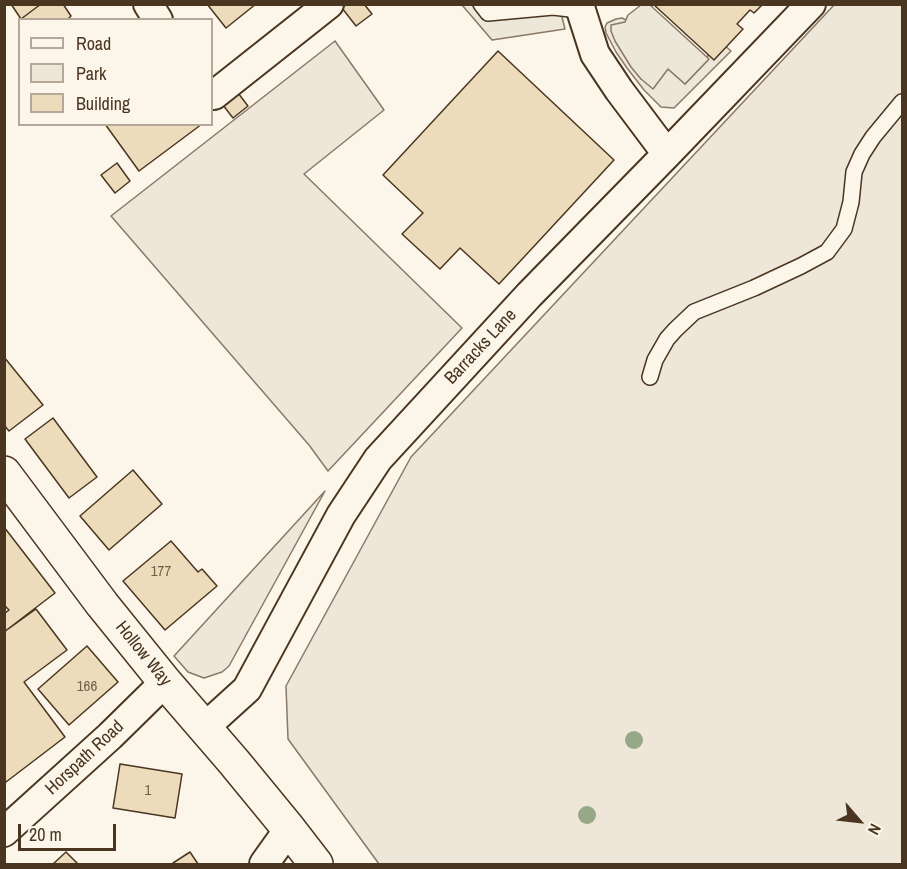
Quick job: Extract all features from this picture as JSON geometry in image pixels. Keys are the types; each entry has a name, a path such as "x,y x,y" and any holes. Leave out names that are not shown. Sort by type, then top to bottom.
{"main road":[{"name":"Hollow Way","path":"4,473 102,604 316,864"}],"street":[{"path":"148,4 157,18"},
{"path":"213,94 329,4"},
{"name":"Barracks Lane","path":"204,728 247,689 341,515 378,459 529,295 811,4"},
{"path":"579,7 594,54 667,154"},
{"name":"Horspath Road","path":"4,832 110,736 165,682"},
{"path":"264,864 289,829"}],"lane":[{"path":"481,4 488,13 579,7"},
{"path":"650,376 655,360 668,339 694,312 754,288 827,252 844,229 851,202 854,172 862,154 903,102"}],"green space":[{"path":"834,5 902,5 902,864 379,864 288,739 286,686 411,457"},
{"path":"622,18 626,20 637,73 641,79 668,69 685,84 708,60 710,53 723,44 731,51 674,108 661,107 627,68 606,33 607,23"},
{"path":"335,41 384,110 304,174 462,328 328,471 309,445 111,216"},
{"path":"325,491 229,666 222,672 204,678 188,672 174,656"}],"shaded area":[{"path":"462,5 559,5 565,29 492,40"},
{"path":"641,5 650,5 709,59 685,84 668,69 653,89 631,67 615,41 611,25 625,22 628,15"}],"building":[{"path":"11,4 41,4 22,18"},
{"path":"41,4 63,4 71,16 69,18 22,18"},
{"path":"207,4 256,4 226,28"},
{"path":"347,4 364,4 372,14 356,26 342,8"},
{"path":"653,4 763,4 754,13 750,10 737,24 743,29 714,60"},
{"path":"498,51 614,160 499,284 460,248 440,269 402,234 423,213 383,175"},
{"path":"235,89 248,106 233,118 219,100"},
{"path":"106,126 199,126 139,171"},
{"path":"117,163 130,181 115,193 101,175"},
{"path":"4,357 43,405 9,431 4,425"},
{"path":"53,418 97,477 69,498 25,439"},
{"path":"133,470 162,504 109,550 80,516"},
{"path":"4,527 55,593 4,632 4,614 9,610 4,605"},
{"path":"171,541 198,572 202,569 217,586 165,630 123,581"},
{"path":"36,609 67,650 24,682 65,737 6,782 4,781 4,632"},
{"path":"87,646 118,682 69,725 38,689"},
{"path":"120,764 182,774 175,818 113,808"},
{"path":"66,852 78,864 53,864"},
{"path":"190,852 198,864 173,863"}]}
